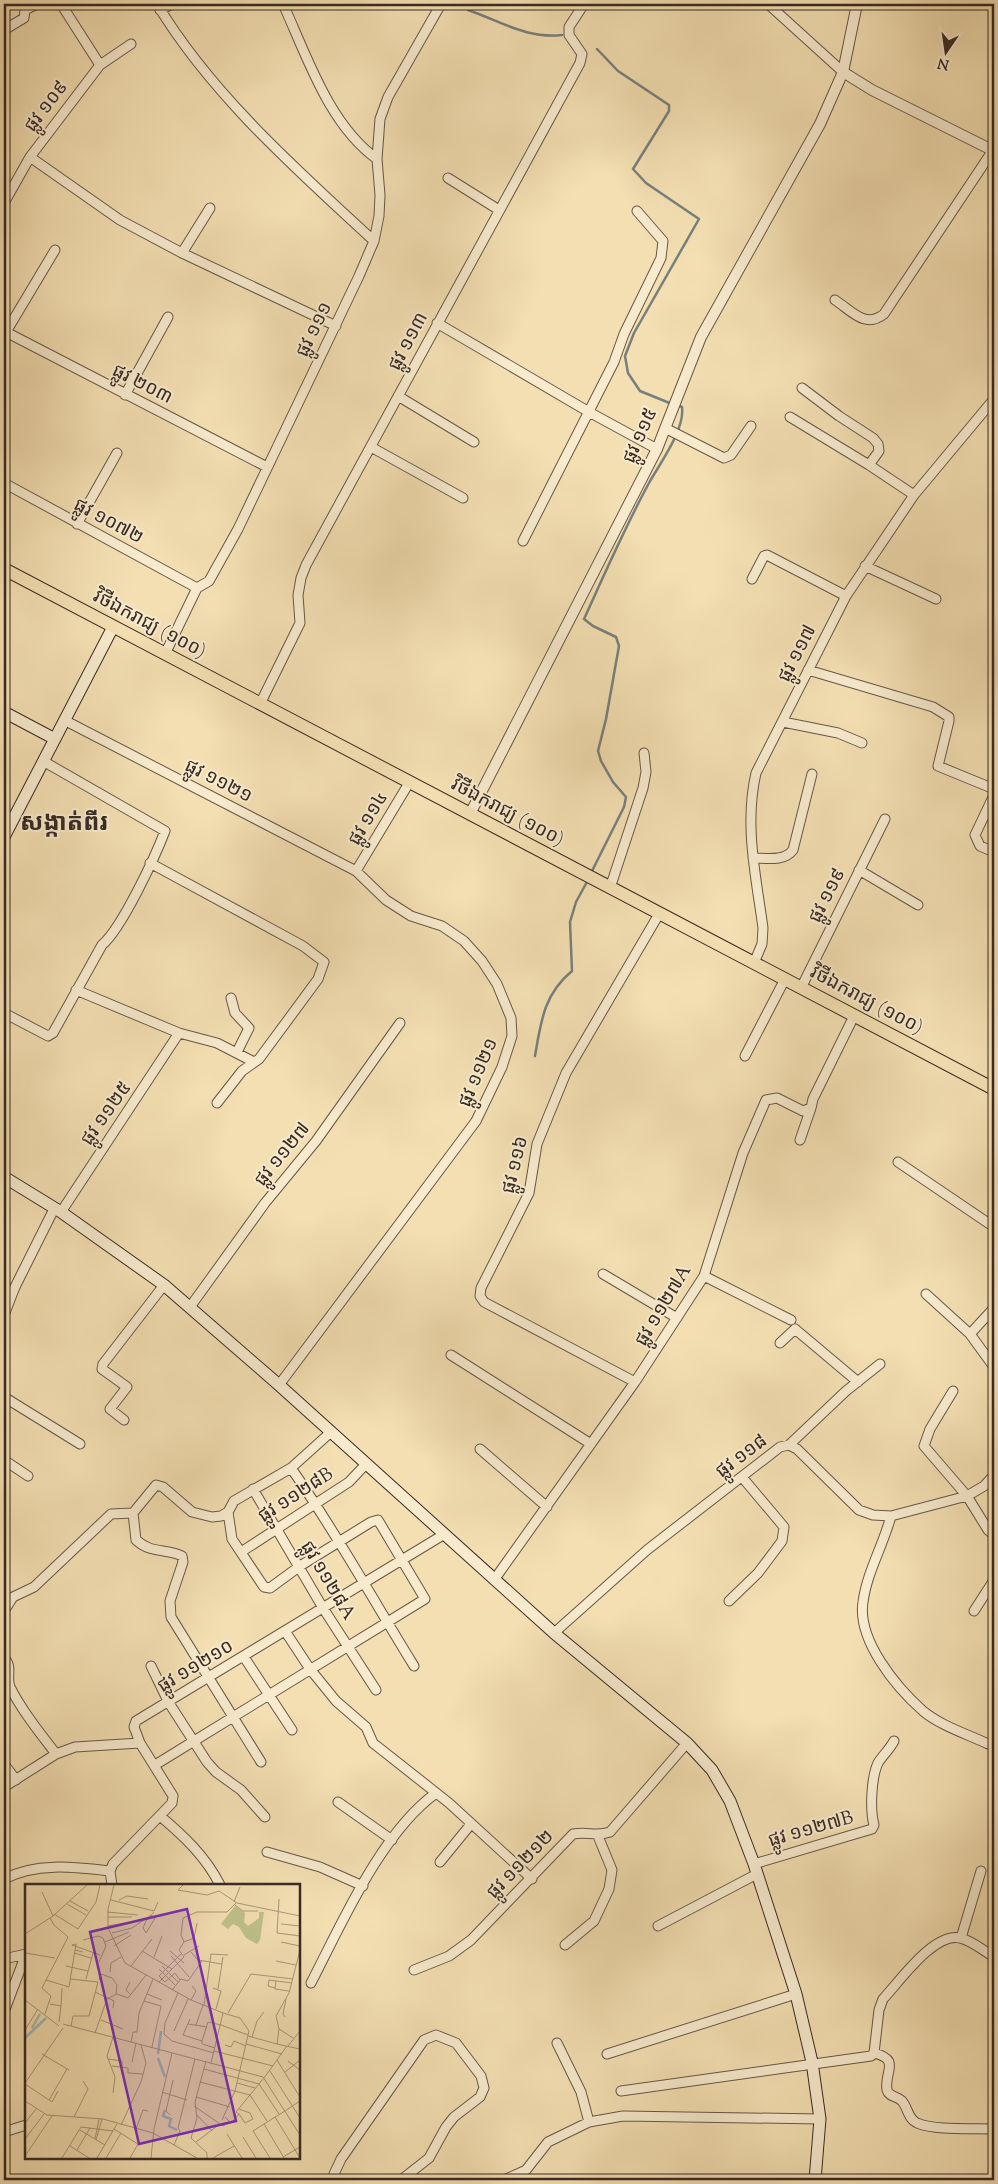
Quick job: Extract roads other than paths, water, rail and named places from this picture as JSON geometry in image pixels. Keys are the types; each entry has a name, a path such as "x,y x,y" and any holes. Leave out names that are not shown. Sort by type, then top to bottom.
{"main road":[{"name":"វិថីឯករាជ្យ (១០០)","path":"4,569 994,1089"},
{"path":"4,837 113,627"},
{"path":"4,712 55,739"},
{"path":"4,1177 58,1211 164,1285 250,1358 443,1535 554,1633 687,1743 712,1770 730,1801 755,1869 796,1994 812,2062 820,2119 815,2180"}],"street":[{"path":"4,30 24,18 25,10 37,4"},
{"path":"62,4 100,65"},
{"path":"172,4 158,7 212,81 294,167 374,241"},
{"path":"283,4 312,70 340,120 360,146 377,159"},
{"name":"ផ្លូវ ១១១","path":"165,654 197,588 209,581 238,529 266,467 336,326 374,241 380,195 377,159 380,119 388,97 441,4"},
{"name":"ផ្លូវ ១១៣","path":"260,704 300,623 298,595 306,565 580,63 582,54 569,35 569,27 584,4"},
{"path":"768,4 843,72 872,90 994,151 884,314 875,321 866,321 835,300"},
{"name":"ផ្លូវ ១១៥","path":"470,814 657,449 680,386 701,337 810,143 843,72 857,4"},
{"name":"ផ្លូវ ១០៩","path":"4,203 30,157 100,65 131,44"},
{"path":"30,157 120,220 182,253 336,326"},
{"path":"448,178 499,210"},
{"path":"182,253 210,208"},
{"path":"522,541 614,362 624,334 661,258 664,249 662,241 637,211"},
{"path":"5,331 55,250"},
{"path":"125,395 168,317"},
{"path":"437,323 589,412 657,449"},
{"name":"ផ្លូវ ២០៣","path":"5,331 266,467"},
{"path":"802,388 839,416 873,438 878,444 879,451 869,465"},
{"path":"398,396 474,442"},
{"name":"ផ្លូវ ១១៧","path":"754,963 762,944 763,928 749,824 750,798 756,773 846,596 865,566 914,495 994,399"},
{"path":"790,417 914,495"},
{"path":"665,428 724,458 731,455 750,426"},
{"path":"371,447 463,498"},
{"path":"77,524 116,453"},
{"name":"ផ្លូវ ១០៧២","path":"4,483 197,588"},
{"path":"752,579 764,556 767,555 846,596"},
{"path":"865,566 936,599"},
{"path":"808,670 933,707 945,713 949,717 949,721 938,766 994,789"},
{"name":"ផ្លូវ ១១២១","path":"64,720 356,871 395,905 411,916 442,926 464,942 482,961 497,984 511,1018 512,1036 502,1067 476,1121 280,1385"},
{"path":"783,722 838,733 862,743"},
{"path":"604,885 644,788 646,772 644,753"},
{"path":"4,1013 48,1036 53,1033 102,945 110,938 116,928 165,831 43,761"},
{"path":"753,858 782,858 788,856 793,850 812,774"},
{"name":"ផ្លូវ ១១៤","path":"356,871 409,782"},
{"path":"994,794 975,836 980,846 994,852"},
{"name":"ផ្លូវ ១១៩","path":"801,988 885,819"},
{"path":"150,863 303,946 324,962 318,978 259,1058 242,1071 217,1103"},
{"path":"859,870 918,905"},
{"name":"ផ្លូវ ១១៦","path":"635,1382 484,1302 480,1296 481,1288 529,1194 537,1144 566,1073 659,914"},
{"path":"744,1056 785,979"},
{"path":"76,990 178,1033 217,1043 254,1062"},
{"path":"230,998 235,1013 249,1028 236,1052"},
{"path":"800,1140 813,1099 854,1016"},
{"name":"ផ្លូវ ១១២៧","path":"190,1307 265,1203 316,1141 400,1023"},
{"name":"ផ្លូវ ១១២៥","path":"4,1315 15,1287 58,1211 178,1033"},
{"name":"ផ្លូវ ១១២៧A","path":"494,1580 635,1382 704,1276 744,1153 766,1100 778,1098 803,1111 811,1108"},
{"path":"898,1162 994,1227"},
{"path":"602,1274 677,1318"},
{"path":"704,1276 791,1320"},
{"path":"124,1420 110,1409 127,1387 102,1369 103,1364 164,1285"},
{"path":"926,1294 970,1334 994,1367"},
{"path":"970,1334 994,1308"},
{"path":"780,1343 795,1329 858,1382"},
{"path":"451,1355 591,1444"},
{"path":"789,1445 880,1364"},
{"path":"952,1391 930,1429 924,1446 967,1496 988,1530 994,1535"},
{"path":"4,1397 80,1444"},
{"path":"155,1765 425,1599 378,1520 371,1522 300,1566 270,1588 264,1587 229,1532 228,1512 234,1501 291,1468 330,1432"},
{"name":"ផ្លូវ ១១៨","path":"554,1633 647,1550 780,1447 789,1445 797,1449 859,1510 873,1515 891,1516 967,1496 984,1486 994,1475"},
{"path":"480,1449 547,1507"},
{"path":"4,1460 28,1476"},
{"name":"ផ្លូវ ១១២៨B","path":"241,1552 275,1528 349,1482 366,1464"},
{"path":"291,1468 340,1542 363,1584 414,1666"},
{"path":"729,1601 758,1573 782,1541 784,1535 784,1526 742,1477"},
{"path":"228,1512 221,1516 201,1515 192,1512 163,1487 156,1484 133,1514 136,1540 152,1551 182,1556 169,1611 260,1762"},
{"name":"ផ្លូវ ១១២៨A","path":"253,1489 275,1528 376,1690"},
{"path":"4,1612 13,1597 34,1587 112,1514 133,1514"},
{"path":"891,1516 885,1540 870,1572 862,1604 864,1631 891,1676 924,1711 988,1744 994,1741"},
{"name":"ផ្លូវ ១១២១០","path":"110,1871 113,1864 172,1803 173,1796 140,1743 134,1727 136,1721 443,1535"},
{"path":"974,1611 994,1580"},
{"path":"285,1631 310,1669 336,1702 366,1727 373,1743 436,1793 532,1879"},
{"path":"244,1656 292,1730"},
{"path":"4,1658 9,1665 9,1684 19,1704 56,1754"},
{"path":"151,1666 169,1702 193,1742 216,1772 241,1790 265,1818"},
{"name":"ផ្លូវ ១១២៧B","path":"755,1869 872,1829 874,1826 871,1813 871,1798 878,1764 894,1741"},
{"path":"4,1787 56,1754 75,1748 140,1743"},
{"path":"565,1945 594,1921 609,1890 612,1870 598,1836 610,1832 687,1743"},
{"path":"4,1764 16,1780"},
{"path":"311,1983 363,1886 392,1840 414,1811 436,1793"},
{"path":"338,1802 392,1840"},
{"path":"160,1816 184,1837 212,1868 220,1884"},
{"path":"440,1862 471,1824"},
{"name":"ផ្លូវ ១១២១២","path":"414,1970 449,1956 471,1940 532,1879 573,1834 584,1832 598,1836"},
{"path":"268,1852 320,1867 363,1886"},
{"path":"4,1879 17,1872 67,1866 110,1871 112,1884"},
{"path":"658,1926 755,1869"},
{"path":"961,1938 981,1871"},
{"path":"621,2090 812,2062 871,2056 874,2053 879,2010 883,1999 935,1943 947,1937 961,1938 994,1957"},
{"path":"4,1959 25,1954"},
{"path":"4,2012 25,1957"},
{"path":"607,2054 796,1994"},
{"path":"337,2180 334,2174 341,2159 424,2040 436,2035 456,2043 482,2076 484,2088 480,2097 454,2117 446,2127 429,2158 402,2180"},
{"path":"557,2043 581,2092 589,2122"},
{"path":"874,2053 884,2056 890,2063 887,2089 889,2094 902,2102 916,2123 929,2126 994,2129"},
{"path":"504,2180 526,2170 548,2142 589,2122 622,2116 820,2119"},
{"path":"4,2132 25,2125"}],"waterway":[{"path":"467,4 468,10 525,32 549,36 562,35"},
{"path":"597,49 618,71 669,105 669,111 633,169 646,183 699,219 634,333 625,356 628,373 640,391 672,404"},
{"path":"591,873 624,807 626,797 613,782 601,761 598,751 606,719 619,646 616,637 593,626 584,619 632,516 676,436 682,416 682,407 677,405"},
{"path":"535,1056 545,1009 555,989 572,971 570,922 576,902 588,880"}],"district":[{"name":"សង្កាត់ពីរ","path":"64,824"}]}
